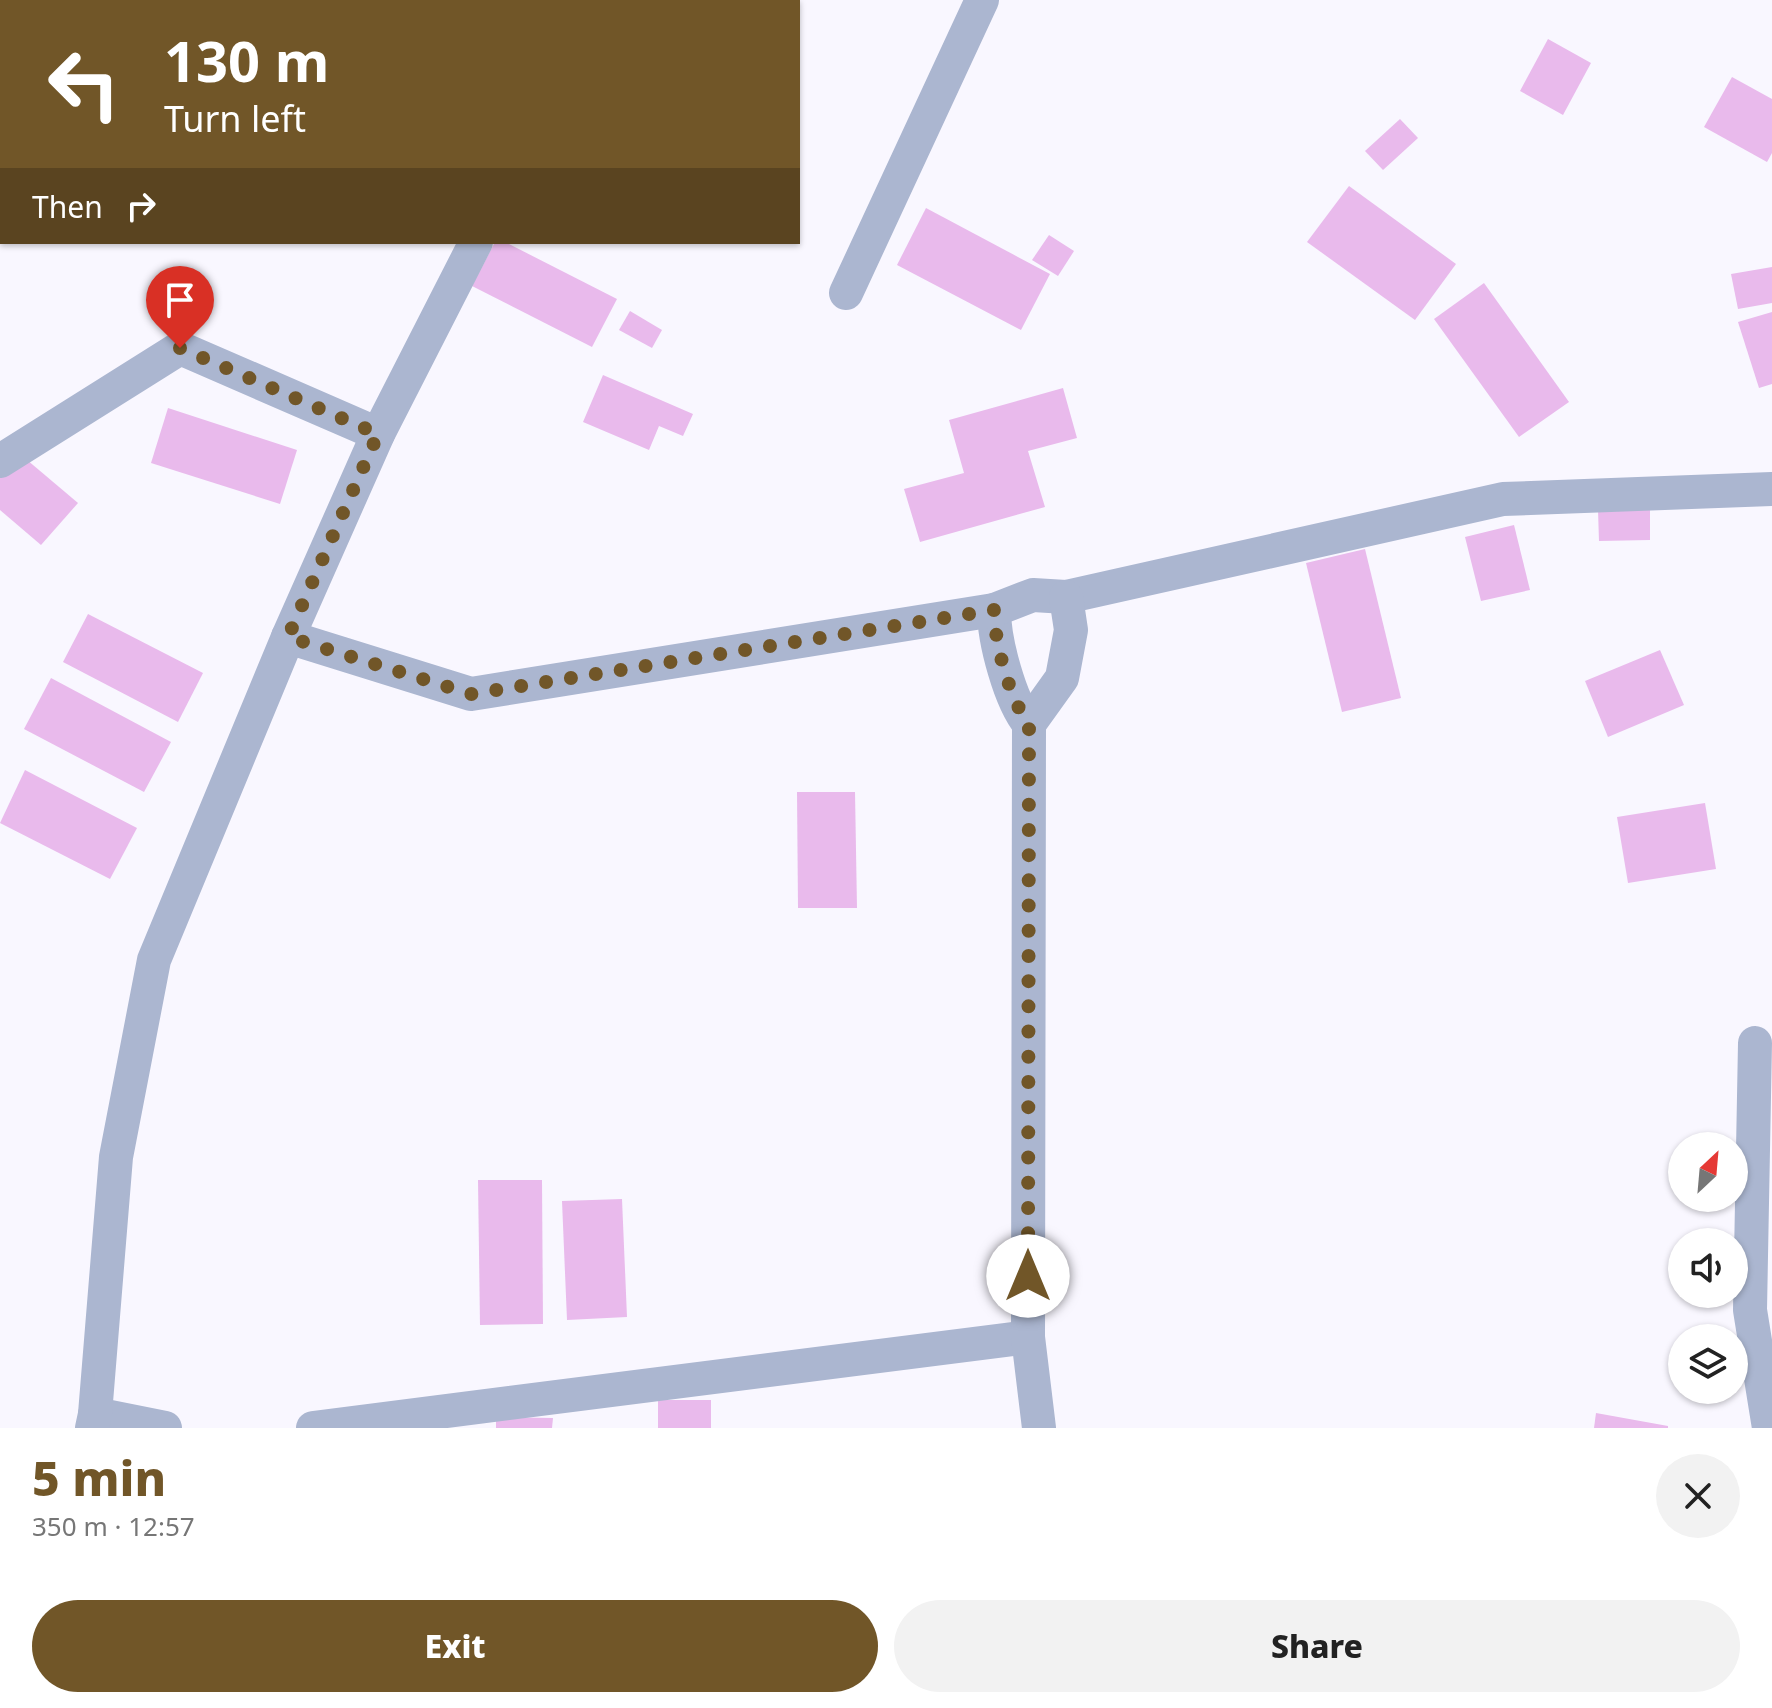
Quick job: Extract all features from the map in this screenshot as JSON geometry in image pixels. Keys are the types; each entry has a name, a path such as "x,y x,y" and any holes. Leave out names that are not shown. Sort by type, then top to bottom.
{"street":[{"path":"846,293 982,0"},
{"path":"165,1428 94,1421 116,1157 154,960 288,637 378,434 475,244"},
{"path":"0,461 180,348 378,434"},
{"path":"288,637 471,694 994,610 1033,595 1066,597 1503,499 1772,489"},
{"path":"1039,1428 1028,1337 1029,724 1062,678 1071,630 1066,597"},
{"path":"994,610 994,624 1011,688 1020,713 1029,724"},
{"path":"1755,1043 1750,1310 1769,1428"},
{"path":"313,1428 1028,1337"}],"building":[{"path":"1548,39 1591,63 1563,115 1520,91"},
{"path":"1732,77 1772,99 1772,153 1767,162 1704,127"},
{"path":"1400,119 1418,138 1383,170 1365,151"},
{"path":"1349,186 1456,264 1415,320 1307,242"},
{"path":"926,208 1050,274 1021,330 897,265"},
{"path":"1049,235 1074,251 1058,276 1032,260"},
{"path":"494,244 509,244 617,299 592,347 472,286"},
{"path":"1772,267 1772,303 1738,309 1731,274"},
{"path":"1484,283 1569,402 1519,437 1434,319"},
{"path":"630,311 662,330 652,348 619,330"},
{"path":"1772,312 1772,384 1759,388 1738,322"},
{"path":"603,375 693,414 683,436 659,426 649,450 583,422"},
{"path":"1063,388 1077,438 1028,451 1045,507 920,542 904,489 964,473 949,420"},
{"path":"168,408 297,450 280,504 151,463"},
{"path":"20,454 78,503 41,545 0,510 0,478"},
{"path":"1650,509 1650,540 1599,541 1598,510"},
{"path":"1514,525 1530,590 1481,601 1465,537"},
{"path":"1365,549 1401,698 1342,712 1306,563"},
{"path":"88,614 203,673 178,722 63,662"},
{"path":"1660,650 1684,705 1608,737 1585,681"},
{"path":"51,678 171,742 144,792 24,729"},
{"path":"25,770 137,828 110,879 0,823"},
{"path":"797,792 855,792 857,908 798,908"},
{"path":"1705,803 1716,869 1628,883 1617,817"},
{"path":"478,1180 542,1180 543,1324 480,1325"},
{"path":"622,1199 627,1317 567,1320 562,1201"},
{"path":"658,1400 711,1400 711,1428 658,1428"},
{"path":"1596,1413 1668,1426 1668,1428 1594,1428"},
{"path":"496,1417 553,1418 552,1428 496,1428"}],"route":[{"path":"180,348 378,434 288,637 471,694 994,610 994,624 1011,688 1020,713 1029,724 1028,1276"}]}
